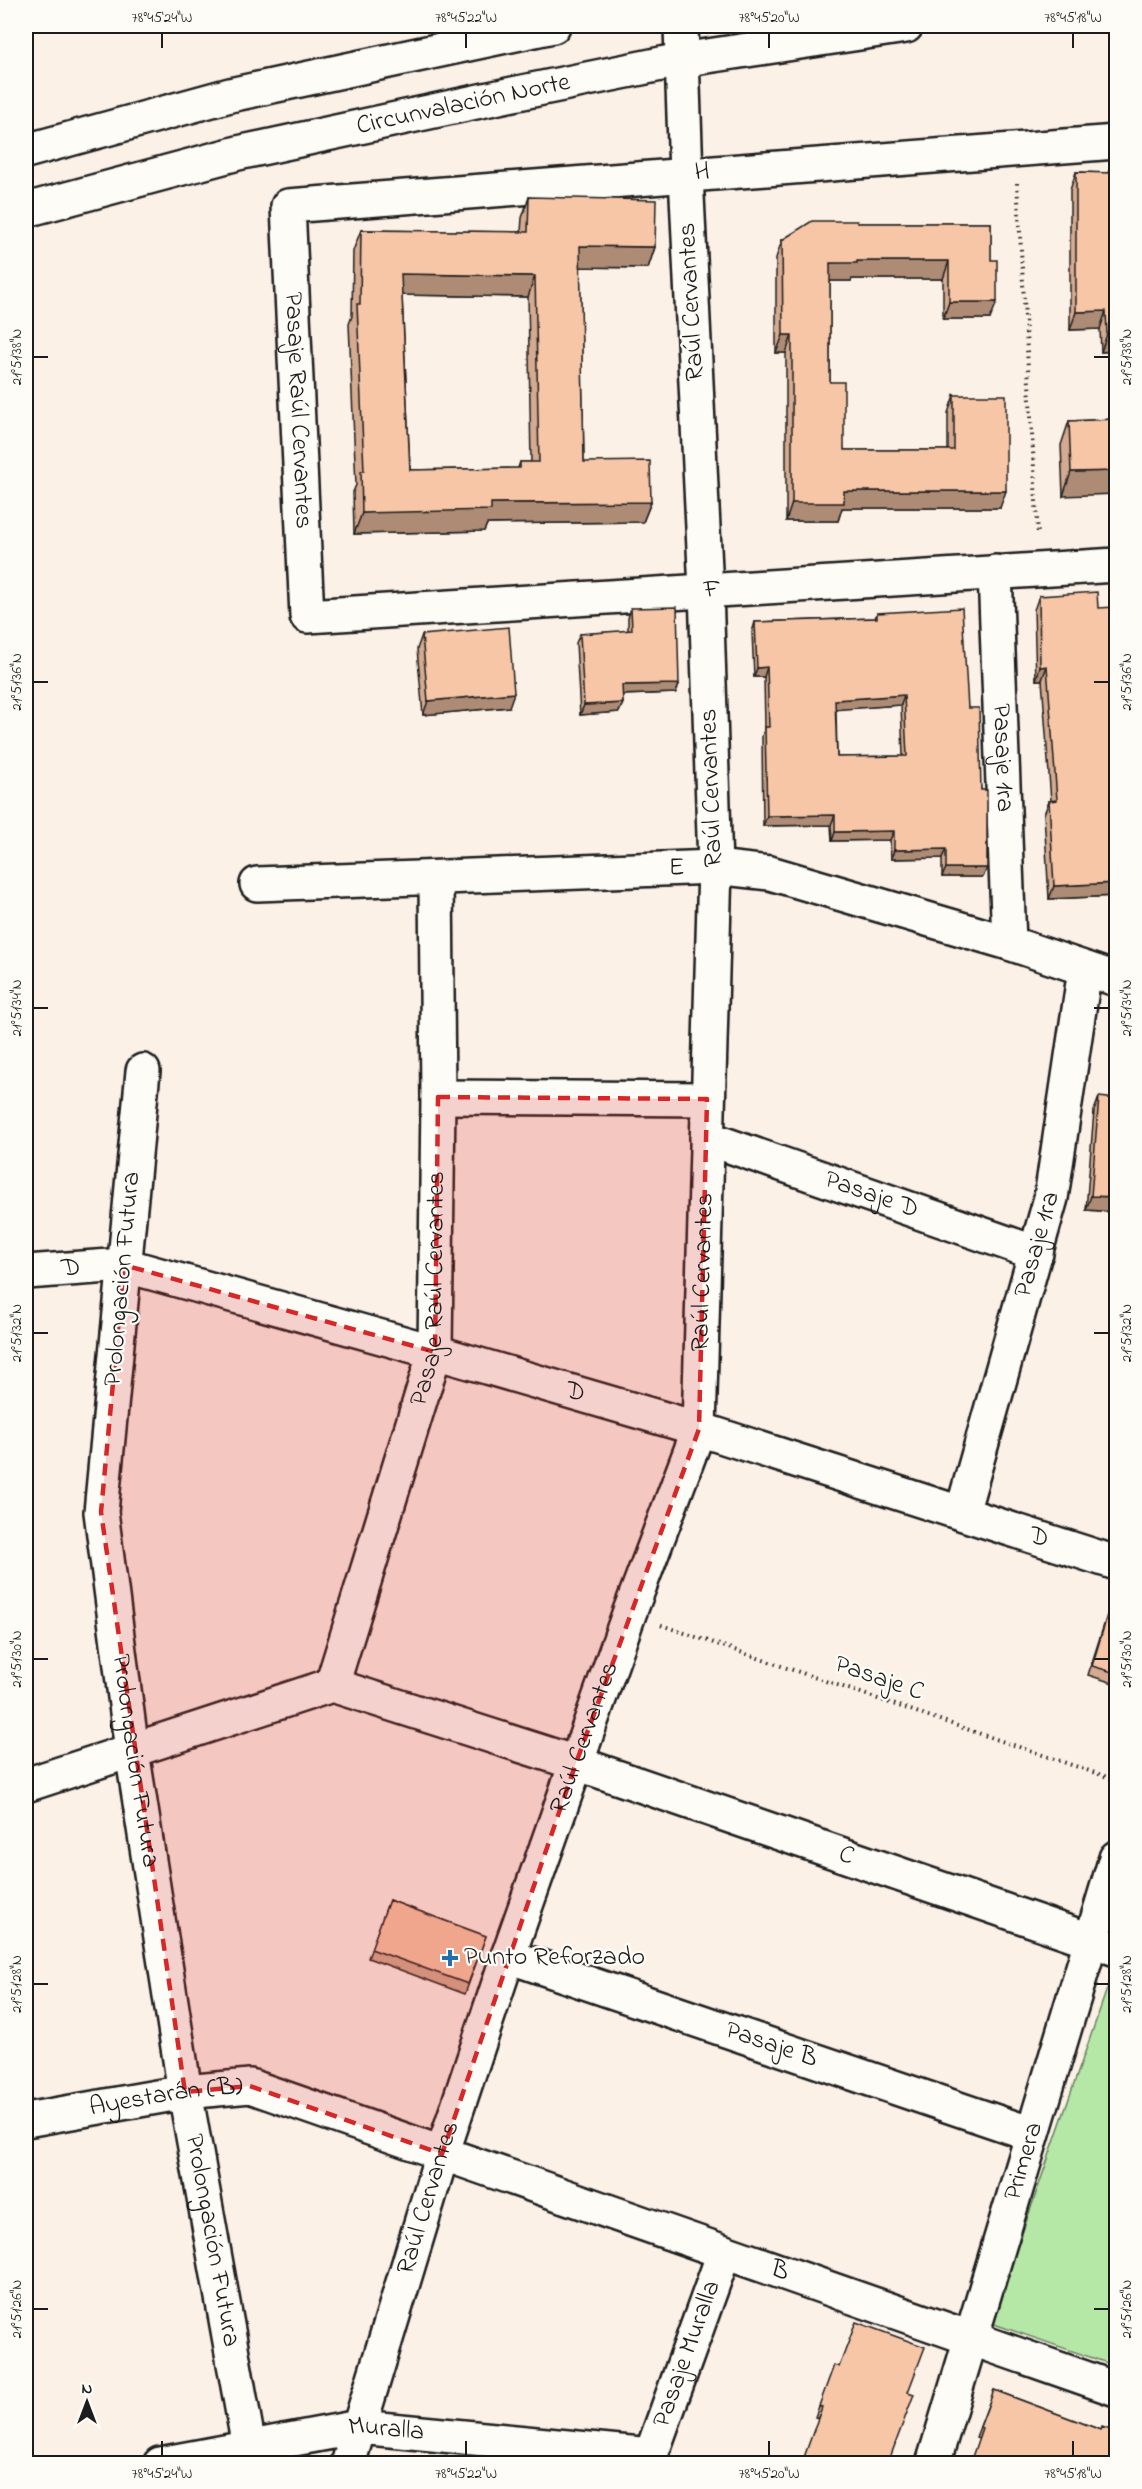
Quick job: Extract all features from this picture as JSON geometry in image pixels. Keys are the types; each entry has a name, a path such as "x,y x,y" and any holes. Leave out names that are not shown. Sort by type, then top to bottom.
{"main road":[{"path":"26,151 230,95 553,26"},
{"name":"Raúl Cervantes","path":"348,2463 442,2154 508,1956 629,1614 699,1429 715,867 706,590 681,26"},
{"name":"Circunvalación Norte","path":"26,210 238,153 681,60 906,26"},
{"name":"H","path":"288,206 1116,142"},
{"name":"Pasaje Raúl Cervantes","path":"288,206 307,616"},
{"name":"F","path":"307,616 1116,565"},
{"name":"Pasaje 1ra","path":"994,572 1009,943"},
{"name":"E","path":"257,884 715,867 770,873 1009,943 1116,979"},
{"name":"Pasaje Raúl Cervantes","path":"332,1685 435,1352 438,1097 436,879"},
{"name":"Pasaje 1ra","path":"962,1513 1051,1198 1085,969"},
{"name":"Prolongación Futura","path":"143,1071 100,1512 132,1751 185,2092 249,2447"},
{"path":"438,1097 707,1099"},
{"name":"Pasaje D","path":"707,1138 1036,1253"},
{"name":"D","path":"26,1272 124,1265 699,1429 1116,1563"},
{"path":"26,1785 332,1685"},
{"name":"C","path":"332,1685 576,1763 1104,1945"},
{"name":"Primera","path":"933,2463 1032,2134 1104,1945 1116,1858"},
{"name":"Pasaje B","path":"508,1956 1032,2134"},
{"name":"Ayestarán (B)","path":"26,2120 185,2092 250,2086 442,2154"},
{"name":"B","path":"442,2154 1116,2389"},
{"name":"Pasaje Muralla","path":"651,2455 724,2253"},
{"name":"Muralla","path":"160,2463 359,2427 651,2455"}],"path":[{"path":"1015,149 1040,570"},
{"name":"Pasaje C","path":"629,1614 1116,1780"}],"highlighted area":[{"path":"438,1097 707,1099 699,1429 576,1763 442,2154 250,2086 185,2092 101,1512 124,1265 435,1352"}],"green space":[{"path":"1116,1963 1116,2366 991,2323"}],"building":[{"path":"1113,159 1116,159 1116,334 1107,334 1106,311 1076,312 1076,172 1113,173"},
{"path":"529,197 656,200 655,247 580,246 584,462 650,461 651,502 491,503 491,510 362,513 361,471 364,471 357,304 360,304 361,230 528,232","holes":["401,274 535,276 539,462 520,462 520,468 410,470"]},
{"path":"812,221 991,223 991,260 997,260 997,302 949,302 949,261 830,263 830,382 844,382 844,450 954,450 954,395 1006,395 1006,491 844,491 844,503 792,503 792,335 783,335 782,240"},
{"path":"1116,419 1116,471 1071,472 1069,421"},
{"path":"1097,592 1098,608 1116,607 1116,883 1054,886 1049,801 1057,800 1047,666 1040,667 1039,596"},
{"path":"677,607 679,684 622,685 623,703 584,705 580,634 632,630 631,608"},
{"path":"962,608 968,708 979,708 981,790 987,790 987,868 946,868 946,849 894,850 894,831 835,832 835,815 767,816 765,727 769,727 767,667 757,668 755,622 877,618 877,613","holes":["904,695 907,756 837,757 835,700"]},
{"path":"509,627 514,693 428,701 422,635"},
{"path":"1099,1097 1116,1099 1116,1197 1091,1196"},
{"path":"1116,1591 1116,1673 1092,1666"},
{"path":"389,1900 486,1936 468,1984 371,1949"},
{"path":"856,2322 925,2347 908,2392 914,2394 888,2463 802,2463 834,2365 839,2367"},
{"path":"994,2390 1101,2430 1102,2427 1116,2432 1116,2463 970,2463"}],"place":[{"name":"Punto Reforzado","path":"450,1958"}]}
